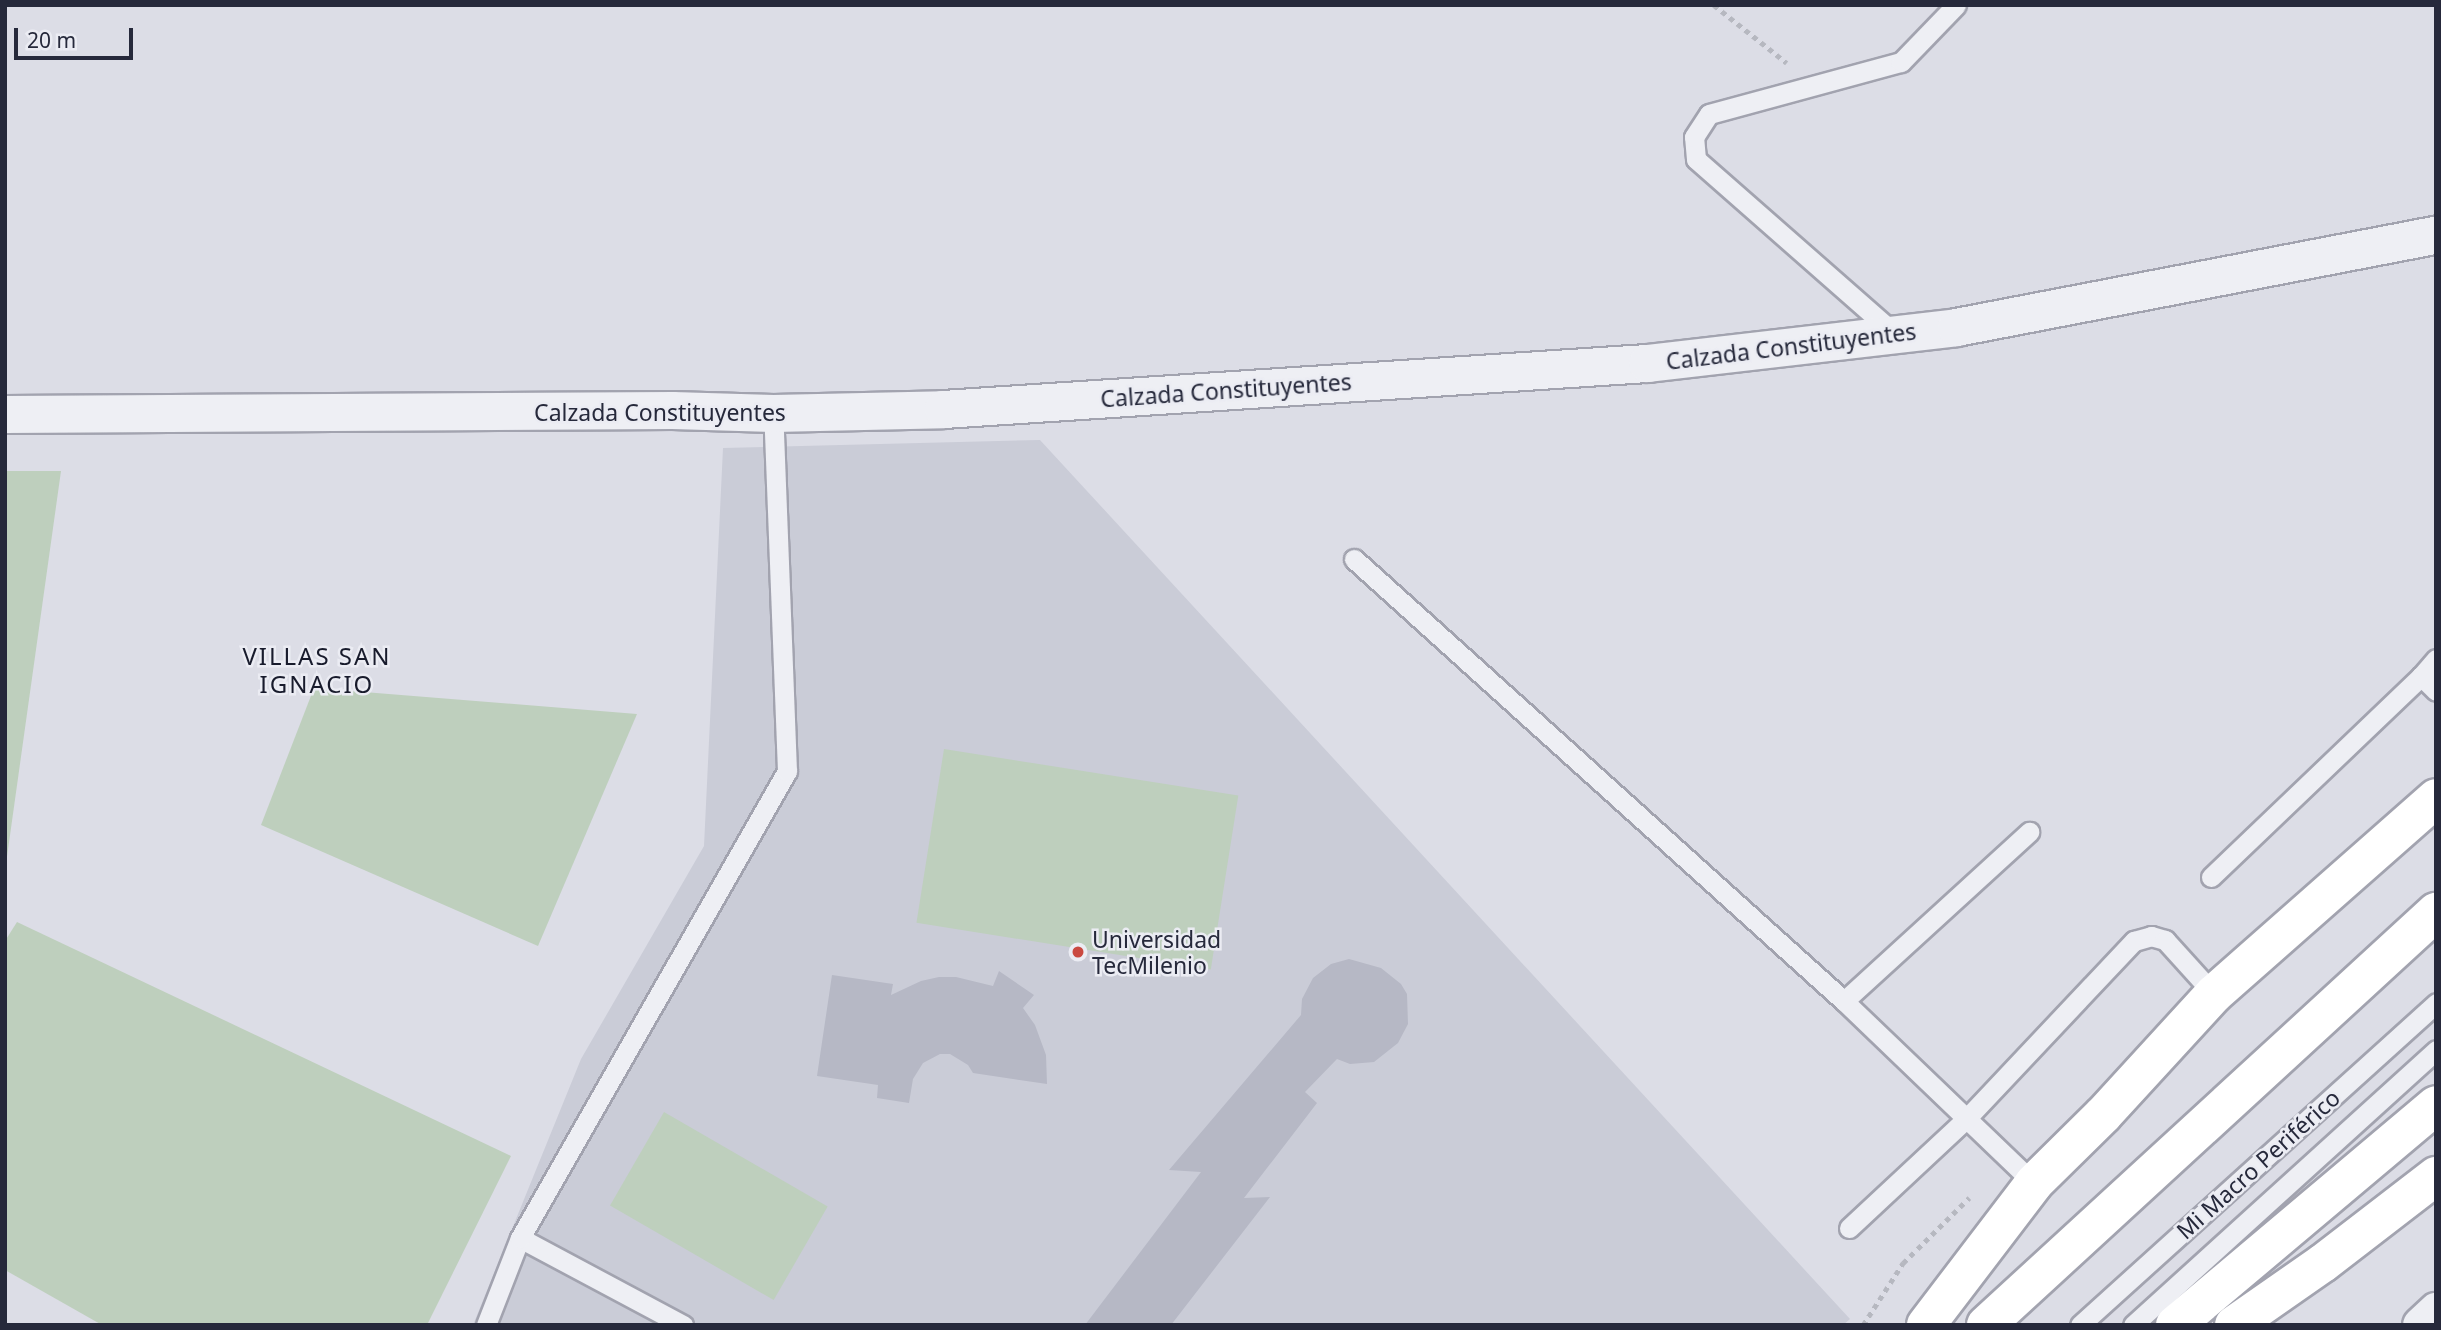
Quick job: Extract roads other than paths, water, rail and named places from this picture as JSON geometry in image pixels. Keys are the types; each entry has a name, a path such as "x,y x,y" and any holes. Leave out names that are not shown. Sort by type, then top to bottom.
{"main road":[{"path":"1926,1325 2034,1183 2103,1115 2214,994 2436,798"},
{"path":"1986,1325 2436,912"},
{"path":"2175,1325 2436,1105"},
{"path":"2234,1325 2323,1263 2436,1176"}],"street":[{"name":"Calzada Constituyentes","path":"5,414 672,410 773,413 943,409 1647,363 1983,322 2436,235"},
{"path":"2421,1325 2436,1311"}],"lane":[{"path":"1896,334 1696,159 1694,136 1709,114 1901,62 1956,5"},
{"path":"486,1325 520,1238 787,771 773,413"},
{"path":"1354,559 1844,1001 2034,1183"},
{"path":"2211,877 2421,677 2436,659"},
{"path":"2421,677 2436,691"},
{"path":"1844,1001 2029,832"},
{"path":"1849,1228 1966,1119 2134,941 2151,936 2165,940 2214,994"},
{"name":"Mi Macro Periférico","path":"2080,1325 2436,1003"},
{"name":"Mi Macro Periférico","path":"2133,1325 2436,1050"},
{"path":"520,1238 683,1325"}],"place":[{"name":"Universidad TecMilenio","path":"1078,952"}],"district":[{"name":"VILLAS SAN IGNACIO","path":"317,670"}]}
